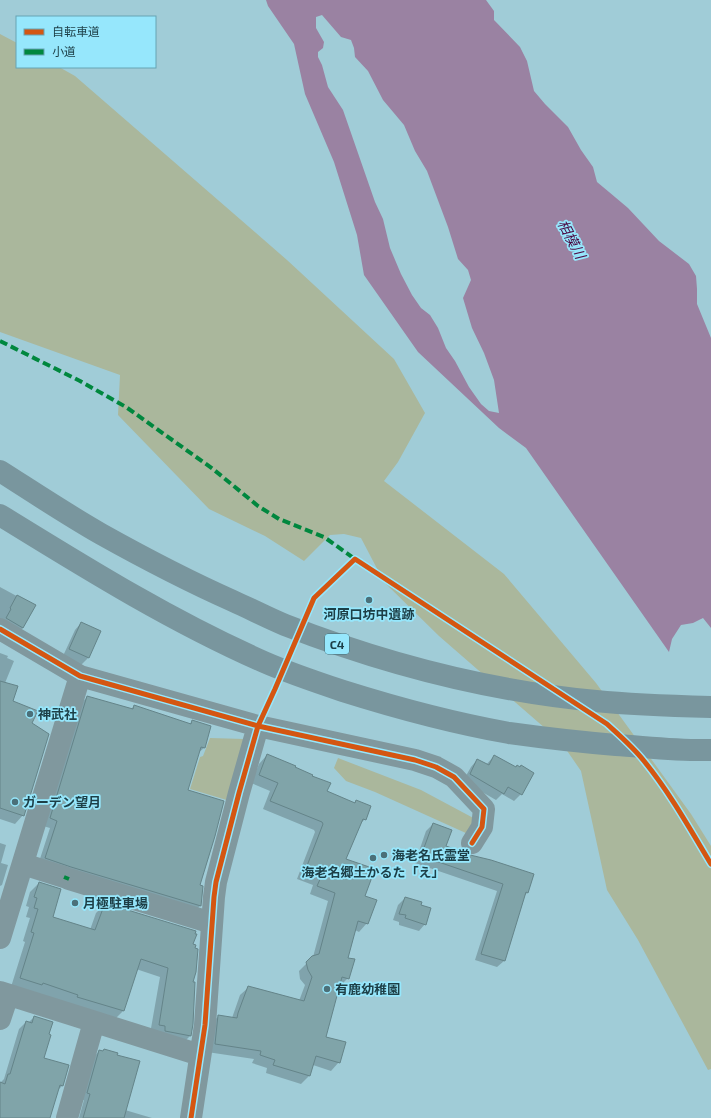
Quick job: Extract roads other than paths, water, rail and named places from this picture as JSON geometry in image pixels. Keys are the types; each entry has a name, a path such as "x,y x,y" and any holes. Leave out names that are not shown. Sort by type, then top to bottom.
{"highway":[{"name":"C4","path":"0,471 99,533 158,565 284,625 351,649 416,668 536,694 596,701 668,706 711,707"},
{"path":"0,515 155,608 204,634 265,663 321,684 441,719 508,732 576,742 711,750"}],"street":[{"path":"0,629 80,676 258,726 415,760 436,766 454,777 484,809 482,827 472,843"},
{"path":"0,938 80,676"},
{"path":"191,1118 205,1025 216,882 258,726"},
{"path":"22,864 212,923"},
{"path":"0,1019 4,994 200,1055"},
{"path":"67,1118 94,1022"}],"water":[{"name":"相模川","path":"266,0 486,0 494,11 494,20 520,47 527,61 534,91 568,127 593,167 597,182 628,208 659,241 689,264 696,276 697,304 711,338 711,628 703,618 693,623 681,625 672,639 669,652 526,448 499,428 418,352 364,275 357,235 334,162 305,94 294,44 268,6","holes":["322,15 341,37 351,40 355,57 368,71 383,100 404,125 415,151 427,171 448,227 458,259 468,270 471,280 463,298 472,328 484,353 494,380 499,413 489,411 481,404 469,387 446,348 438,328 430,315 421,308 412,295 390,248 383,219 375,202 343,110 328,87 322,65 318,57 318,52 323,48 324,42 316,28 316,17"]}],"place":[{"name":"河原口坊中遺跡","path":"369,600"},
{"name":"神武社","path":"30,714"},
{"name":"ガーデン望月","path":"15,802"},
{"name":"海老名氏霊堂","path":"384,855"},
{"name":"海老名郷土かるた「え」","path":"373,858"},
{"name":"月極駐車場","path":"75,903"},
{"name":"有鹿幼稚園","path":"327,989"}]}
